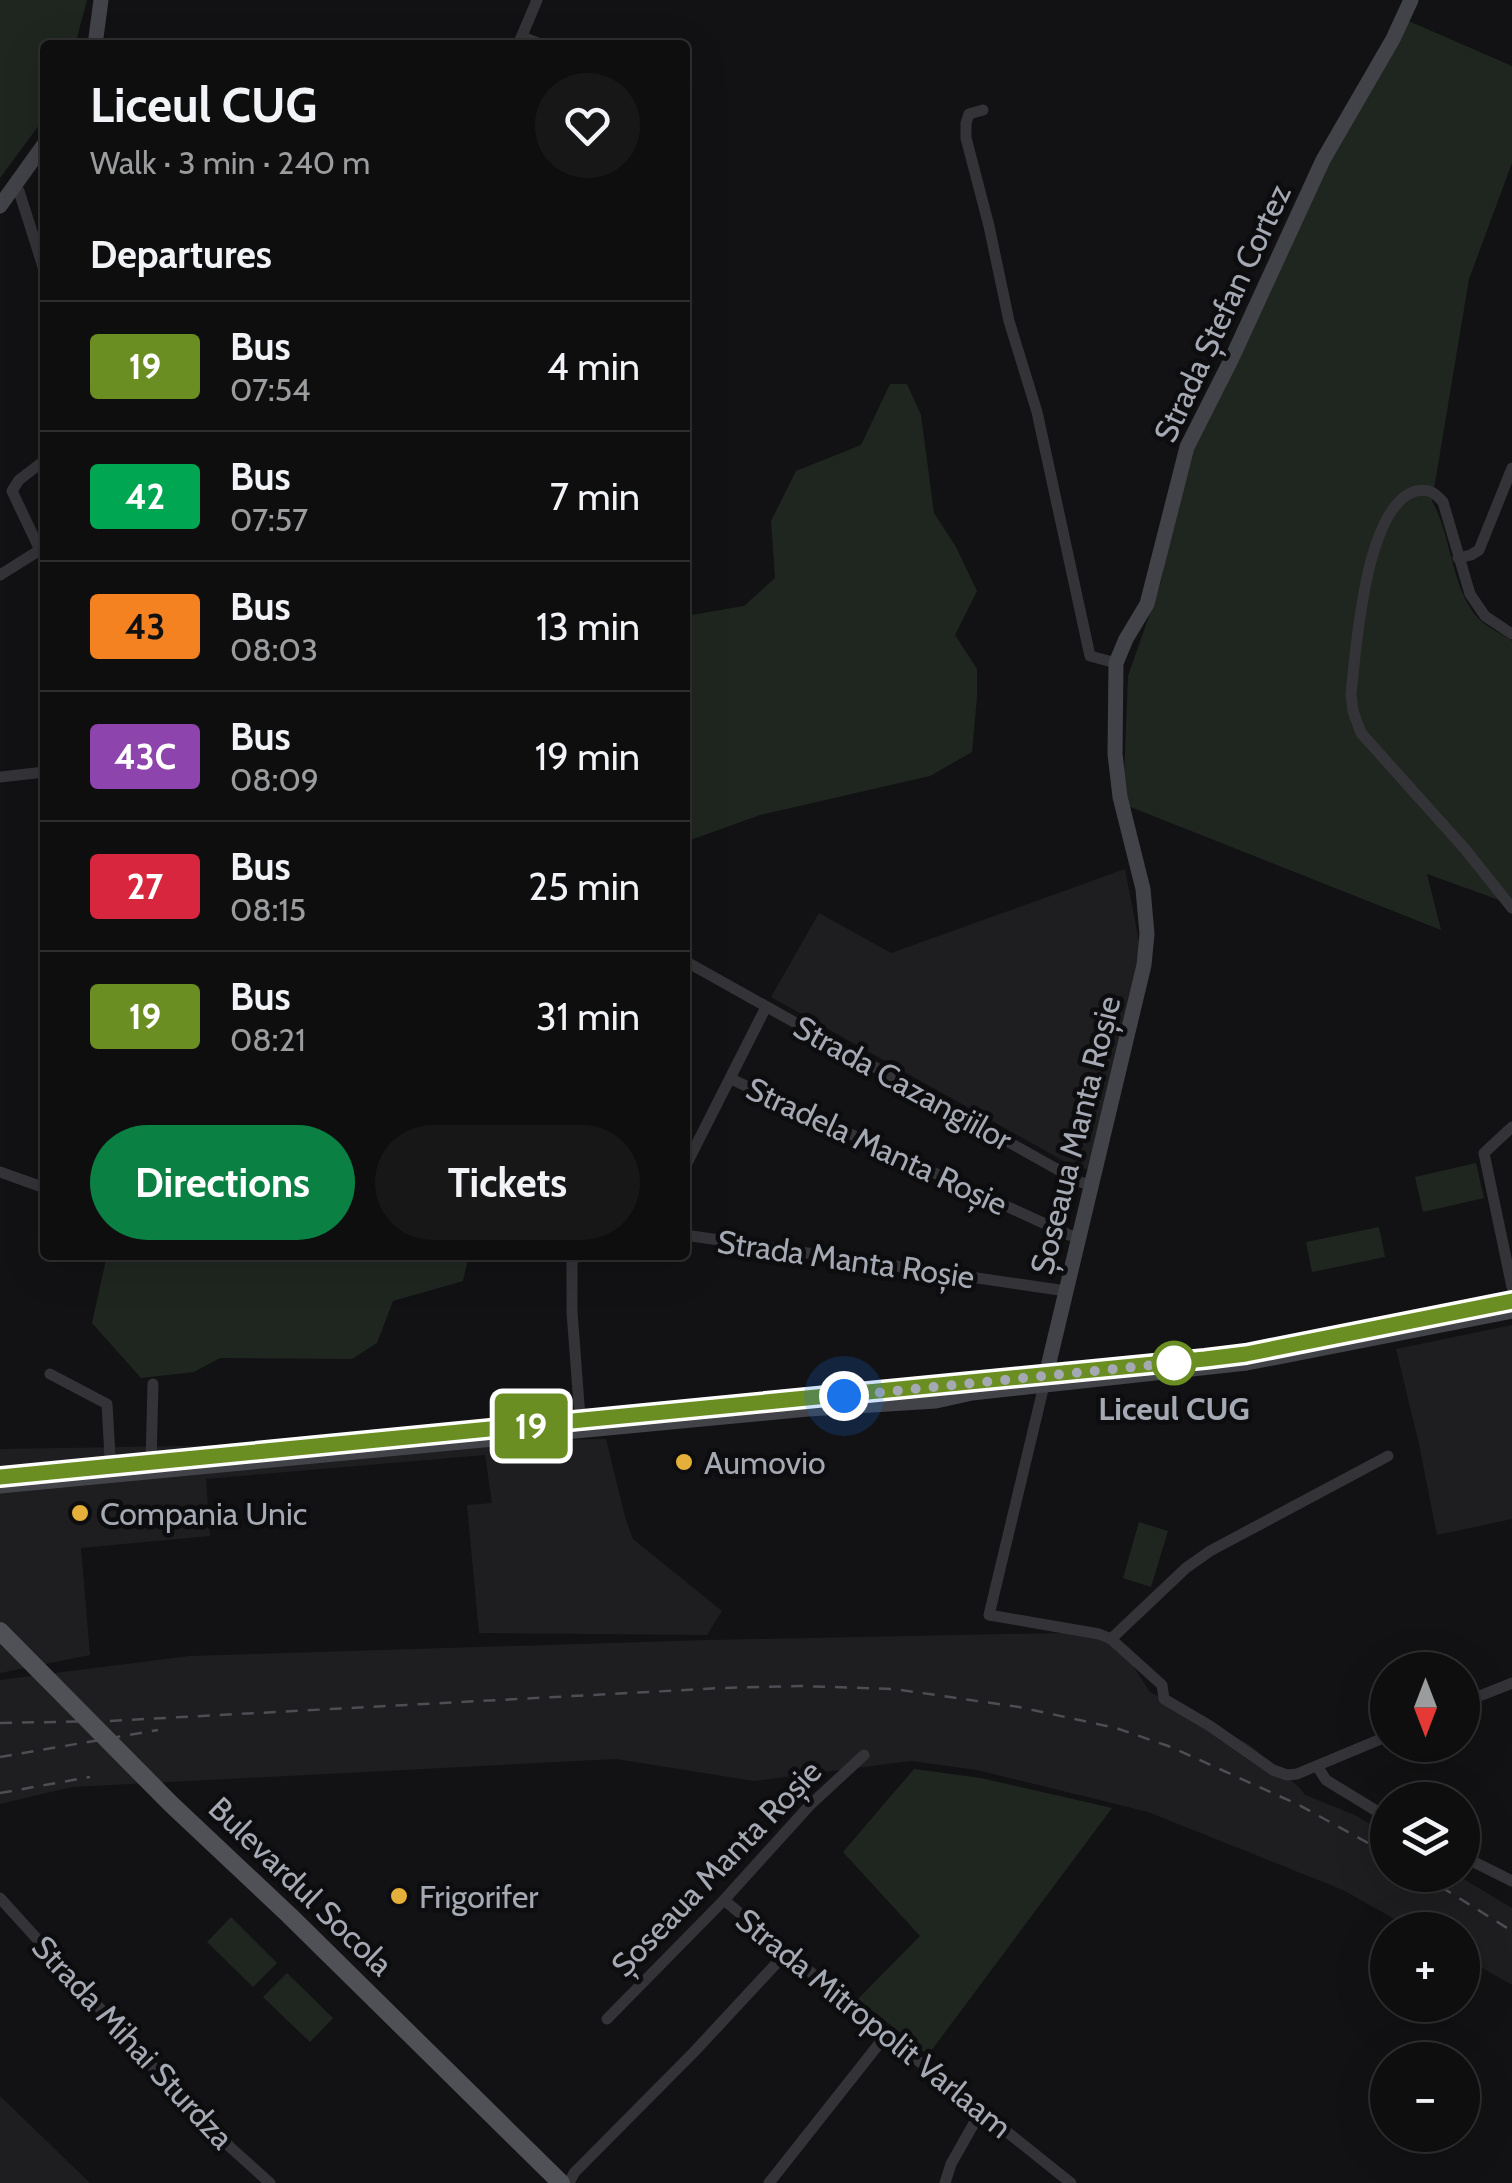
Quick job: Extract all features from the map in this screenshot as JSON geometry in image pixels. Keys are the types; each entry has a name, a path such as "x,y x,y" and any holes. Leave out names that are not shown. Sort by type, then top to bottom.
{"main road":[{"path":"96,40 101,0"},
{"name":"Strada Ștefan Cortez","path":"1116,663 1146,604 1193,434 1322,160 1394,39 1411,0"},
{"path":"0,206 40,150"},
{"name":"Șoseaua Manta Roșie","path":"1045,1380 1144,966 1147,934 1142,889 1120,796 1115,754 1116,663"},
{"path":"1045,1380 1246,1354 1512,1301"},
{"path":"0,1477 110,1470 1248,1363 1512,1311"},
{"path":"0,1486 151,1462 580,1426"},
{"name":"Bulevardul Socola","path":"0,1632 286,1920"},
{"name":"Bulevardul Socola","path":"0,1646 164,1810 286,1920 559,2180"}],"street":[{"path":"520,40 537,0"},
{"path":"983,110 970,114 966,138 1009,321 1037,412 1090,656 1116,663"},
{"path":"14,186 40,257"},
{"path":"40,464 19,480 12,491 40,542"},
{"path":"1458,558 1480,550 1512,468"},
{"path":"1512,634 1485,616 1470,594 1443,502 1434,492 1422,489 1408,494 1386,520 1368,570 1350,694 1352,712 1361,733 1512,908"},
{"path":"0,575 40,550"},
{"path":"0,777 40,773"},
{"path":"690,964 766,1007"},
{"name":"Strada Cazangiilor","path":"690,1157 766,1007 1091,1185"},
{"name":"Stradela Manta Roșie","path":"731,1079 1078,1236"},
{"path":"1512,1127 1484,1153 1512,1287"},
{"path":"0,1172 40,1186"},
{"name":"Strada Manta Roșie","path":"690,1236 1066,1292"},
{"path":"572,1260 580,1426"},
{"path":"50,1374 108,1404 110,1470"},
{"name":"Șoseaua Manta Roșie","path":"1045,1380 989,1614 1111,1639"},
{"path":"151,1462 152,1384"},
{"path":"1370,1744 1295,1775 1273,1770 1164,1700 1162,1685 1111,1639 1186,1568 1210,1551 1388,1456"},
{"path":"1480,1696 1512,1683"},
{"name":"Șoseaua Manta Roșie","path":"608,2020 810,1805 864,1755"},
{"path":"1317,1766 1326,1780 1370,1807"},
{"path":"1480,1865 1512,1881"},
{"name":"Strada Mihai Sturdza","path":"0,1898 181,2098 270,2183"},
{"name":"Strada Mitropolit Varlaam","path":"724,1900 886,2036 1071,2183"},
{"path":"559,2180 694,2052 786,1953"},
{"path":"769,2183 886,2036"},
{"path":"945,2183 951,2164 981,2111"}],"shaded area":[{"path":"0,0 87,0 76,40 40,40 40,124 0,178"},
{"path":"1404,19 1512,66 1512,163 1469,279 1432,501 1470,607 1482,622 1512,641 1512,911 1502,901 1427,874 1441,930 1123,804 1128,676 1161,582 1187,446"},
{"path":"890,384 907,384 921,415 934,513 977,591 955,635 977,669 972,752 930,776 760,815 690,840 690,615 744,606 775,578 771,521 796,471 861,445"},
{"path":"1125,869 1139,941 1137,965 1088,1169 1076,1168 771,997 819,913 891,953"},
{"path":"1476,1163 1484,1198 1423,1212 1415,1177"},
{"path":"1379,1227 1385,1257 1312,1272 1306,1242"},
{"path":"106,1260 468,1260 463,1281 393,1301 377,1343 352,1359 220,1358 194,1372 141,1378 92,1323"},
{"path":"1512,1325 1512,1519 1437,1535 1396,1349"},
{"path":"606,1439 633,1539 722,1611 707,1635 479,1633 467,1505 492,1503 485,1455 206,1479 210,1536 81,1548 90,1655 0,1673 0,1449"},
{"path":"1139,1522 1168,1531 1151,1587 1123,1578"},
{"path":"1111,1632 1150,1692 1250,1745 1305,1795 1370,1824 1370,1892 1480,1892 1480,1889 1512,1908 1512,1985 1480,1967 1480,1912 1382,1912 1343,1890 1148,1812 977,1770 911,1761 754,1781 616,1759 72,1787 0,1804 0,1680 189,1656"},
{"path":"914,1769 981,1778 1112,1808 928,2055 858,1999 920,1936 843,1852"},
{"path":"231,1917 277,1963 253,1987 207,1942"},
{"path":"287,1973 333,2018 310,2042 263,1997"},
{"path":"0,2096 90,2183 0,2183"}],"railway":[{"path":"0,1723 108,1721 722,1688 894,1689 1019,1707 1116,1728 1171,1747 1299,1805 1370,1844"},
{"path":"0,1757 158,1730"},
{"path":"0,1793 90,1777"},
{"path":"1449,1892 1512,1931"}],"bus line":[{"name":"19","path":"0,1477 1205,1359 1512,1301"}],"place":[{"name":"Liceul CUG","path":"1174,1363"},
{"name":"Aumovio","path":"684,1462"},
{"name":"Compania Unic","path":"80,1513"},
{"name":"Frigorifer","path":"399,1896"}],"route":[{"path":"844,1396 1174,1363"}]}
